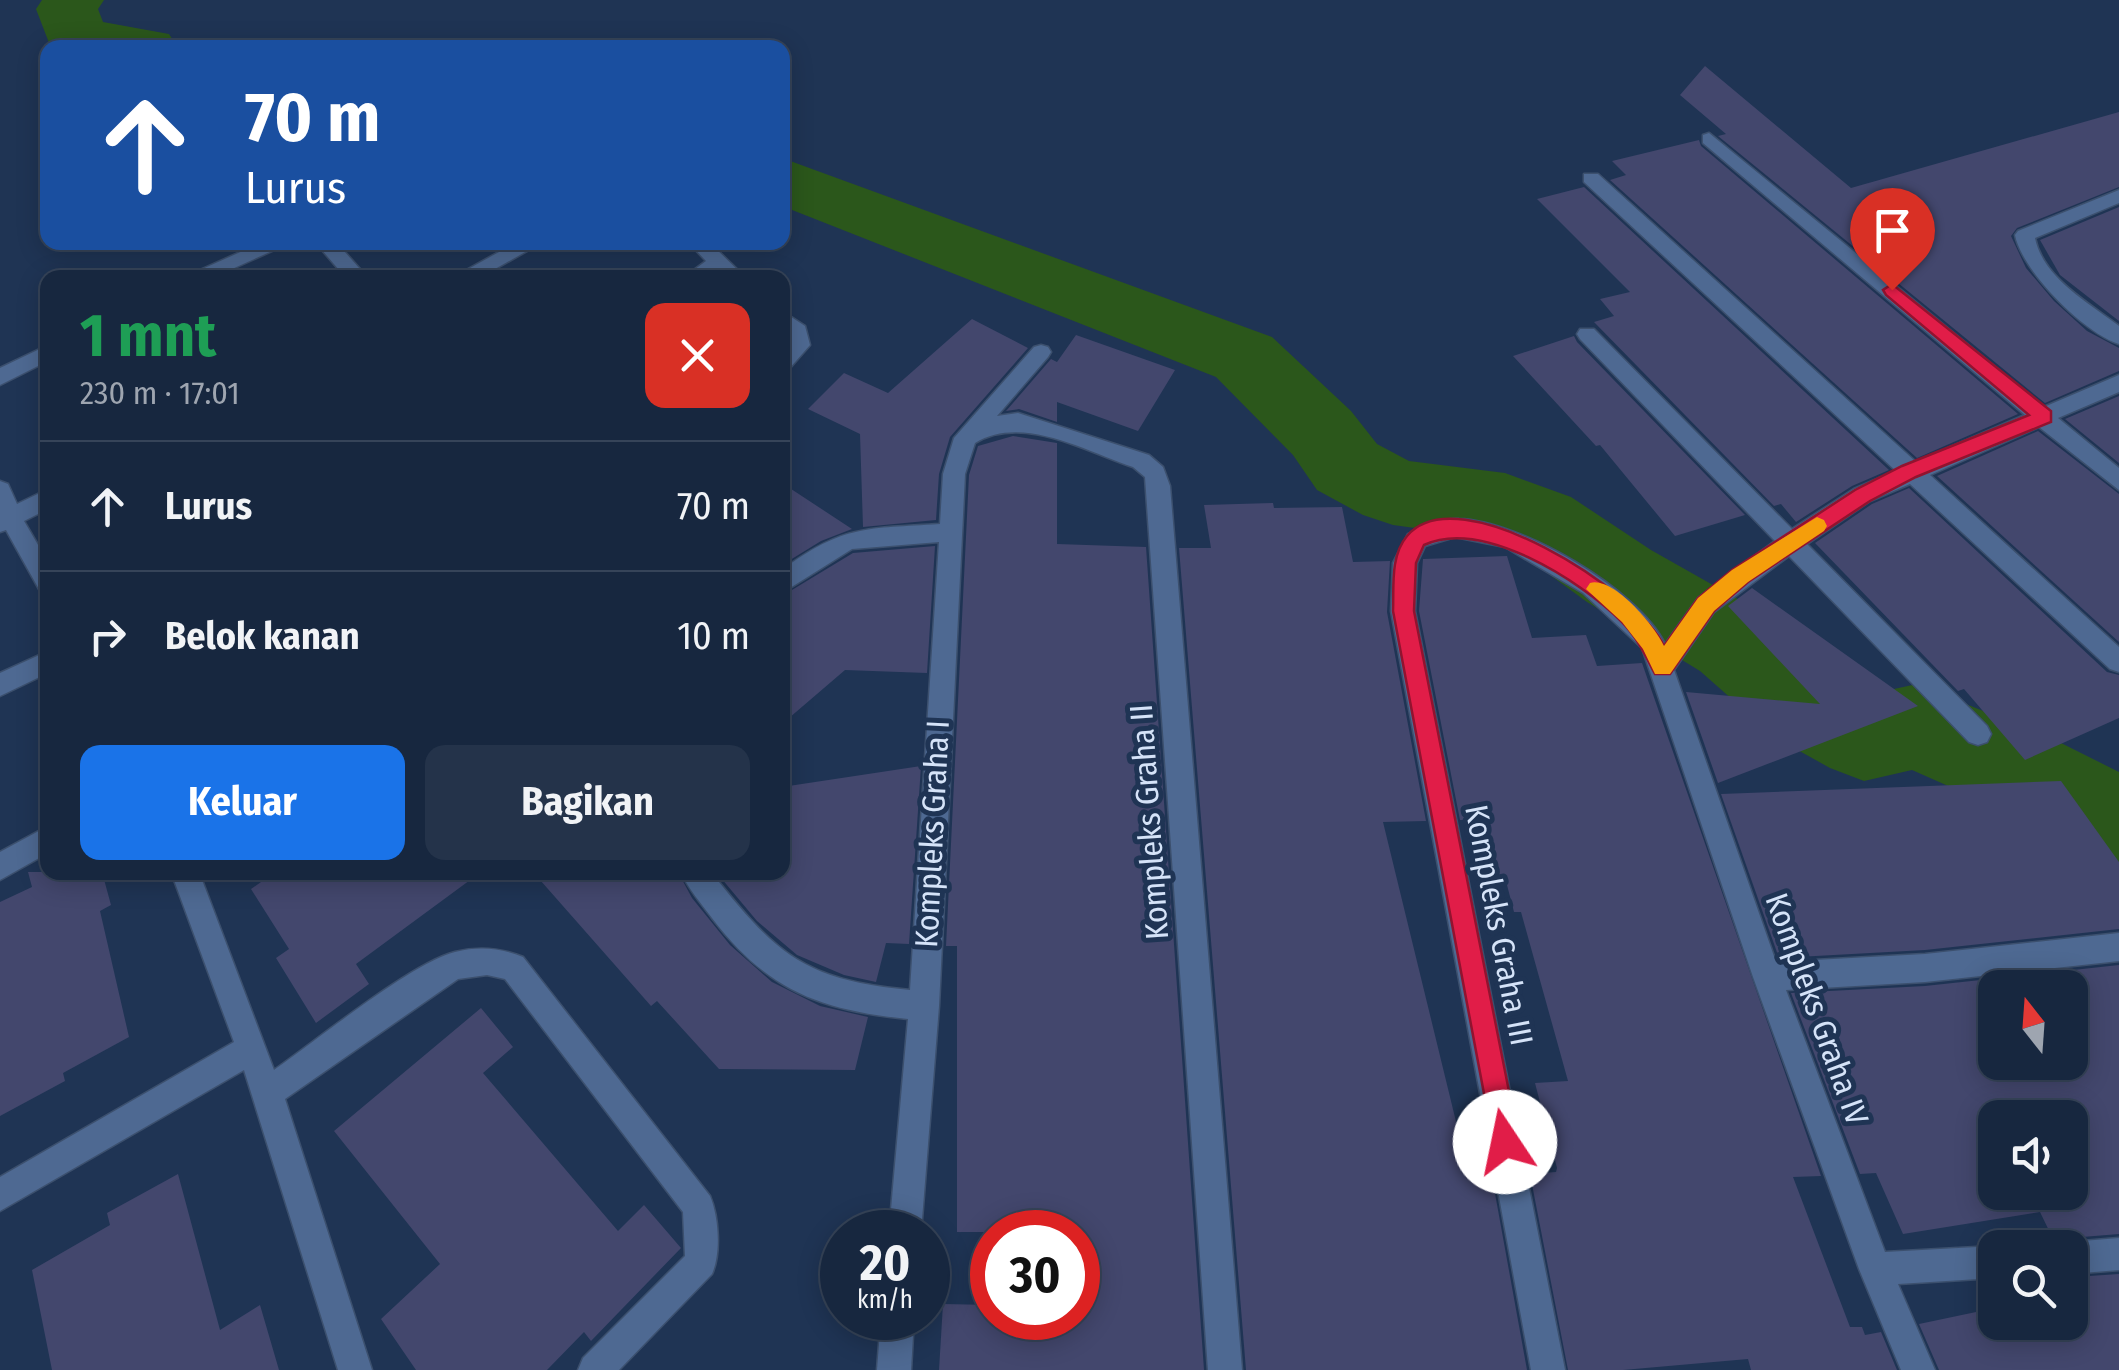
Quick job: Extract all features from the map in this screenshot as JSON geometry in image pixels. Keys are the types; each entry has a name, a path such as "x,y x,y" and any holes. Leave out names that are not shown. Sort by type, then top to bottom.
{"street":[{"path":"1709,138 2119,481"},
{"path":"1592,178 2119,662"},
{"path":"2119,196 2025,235 2027,253 2036,266 2119,337"},
{"path":"212,270 263,250"},
{"path":"332,250 350,270"},
{"path":"478,270 518,250"},
{"path":"706,250 728,270"},
{"path":"706,270 719,262"},
{"path":"790,324 798,331 800,345 790,356"},
{"path":"1587,334 1978,734"},
{"path":"965,438 1041,352"},
{"path":"0,377 40,356"},
{"path":"1668,658 1706,604 1740,576 1862,496 1909,472 2119,384"},
{"name":"Kompleks Graha II","path":"965,438 985,426 1018,421 1141,461 1155,474 1159,486 1226,1370"},
{"name":"Kompleks Graha I","path":"907,1210 924,1006 954,474 965,438"},
{"path":"0,490 6,520 40,572"},
{"path":"6,520 40,502"},
{"name":"Kompleks Graha III","path":"1548,1370 1404,611 1405,563 1416,540 1439,529 1464,528 1514,542 1594,586 1630,616 1668,658"},
{"path":"790,578 821,554 850,540 951,532"},
{"name":"Kompleks Graha IV","path":"1668,658 1767,978 1874,1269 1918,1370"},
{"path":"0,685 40,665"},
{"path":"0,868 40,843"},
{"path":"194,880 356,1370"},
{"path":"700,880 759,953 786,972 855,994 924,1006"},
{"path":"1767,978 1925,968 2119,947"},
{"path":"268,1094 416,988 454,966 486,962 513,968 699,1207 701,1263 595,1370"},
{"path":"0,1195 251,1048"},
{"path":"2088,1257 2119,1254"},
{"path":"1874,1269 1978,1263"},
{"path":"894,1370 896,1340"}],"building":[{"path":"1705,66 1851,188 2119,112 2119,187 2017,228 2011,236 2026,268 2054,301 2087,331 2119,348 2119,371 2045,403 1718,136 1726,134 1680,95"},
{"path":"1699,140 1701,146 2018,414 1917,458 1610,180 1626,175 1612,161"},
{"path":"1584,187 1889,470 1852,486 1796,522 1781,504 1774,506 1594,322 1614,316 1600,299 1630,292 1537,199"},
{"path":"2119,207 2119,321 2060,275 2040,240"},
{"path":"972,319 1028,348 950,437 939,474 936,520 863,527 860,434 808,409 844,373 888,393"},
{"path":"1076,335 1175,370 1138,431 1057,402 1057,422 1019,409 1006,411 1051,359 1057,362"},
{"path":"1574,336 1745,515 1675,536 1600,445 1596,446 1513,356"},
{"path":"2119,396 2119,463 2065,419"},
{"path":"2038,431 2119,494 2119,642 1937,476"},
{"path":"1013,436 1057,443 1057,544 1146,547 1204,1370 939,1370 941,1340 950,1340 950,1304 970,1305 970,1340 1100,1340 1100,1210 970,1210 970,1232 957,1232 957,946 946,946 969,475 978,446"},
{"path":"790,488 852,529 821,541 790,560"},
{"path":"1909,488 2107,672 2119,675 2119,718 2025,760 1964,689 1958,691 1815,543 1872,504"},
{"path":"1273,503 1274,508 1342,507 1353,562 1390,561 1387,612 1426,821 1383,822 1470,1179 1492,1177 1527,1370 1246,1370 1179,548 1211,548 1204,505"},
{"path":"935,546 927,673 845,670 790,717 790,591 853,553"},
{"path":"1507,556 1532,638 1586,635 1597,666 1642,663 1821,1176 1793,1177 1850,1327 1862,1327 1865,1335 1881,1332 1897,1370 1751,1370 1748,1359 1623,1370 1568,1370 1530,1174 1556,1172 1557,1168 1535,1083 1568,1081 1521,912 1514,912 1507,885 1479,884 1465,820 1460,820 1419,611 1423,559"},
{"path":"1752,588 1918,706 1718,783 1686,692 1820,704 1728,606"},
{"path":"921,766 909,944 886,943 876,982 844,975 797,955 757,921 723,880 790,880 790,786"},
{"path":"2061,781 2119,862 2119,929 1925,950 1779,958 1721,794"},
{"path":"28,872 40,872 40,880 104,880 111,905 100,911 129,1037 63,1073 65,1081 0,1116 0,902 32,887"},
{"path":"264,880 470,880 356,964 369,984 316,1023 276,958 289,949 251,889"},
{"path":"540,880 682,880 730,945 772,982 820,1006 868,1017 855,1070 719,1069 657,1001 651,1006"},
{"path":"2119,965 2119,1234 2088,1237 2088,1230 2049,1230 2040,1212 1903,1234 1876,1173 1860,1174 1791,993 1978,980 1978,1080 2088,1080 2088,970 2073,970"},
{"path":"481,1008 513,1047 483,1073 618,1231 644,1205 681,1248 591,1341 584,1332 547,1370 416,1370 381,1319 440,1264 334,1131"},
{"path":"178,1174 220,1330 260,1305 279,1370 52,1370 32,1270 110,1225 107,1213"},
{"path":"2119,1274 2119,1370 1939,1370 1919,1324 1978,1312 1978,1340 2088,1340 2088,1276"}],"waterway":[{"path":"73,0 67,9 76,37 95,40"},
{"path":"790,183 1244,357 1322,433 1347,467 1393,492 1505,507 1540,521 1619,576 1733,643 1810,709 1864,738 1917,726 2024,773 2115,821 2119,819"}],"slow traffic":[{"path":"1597,589 1630,616 1652,644 1662,667 1706,604 1740,576 1817,526"}],"route":[{"path":"1505,1142 1404,611 1405,563 1416,540 1439,529 1464,528 1514,542 1594,586 1630,616 1652,644 1662,667 1706,604 1740,576 1862,496 1909,472 2044,416 1892,290"}]}
